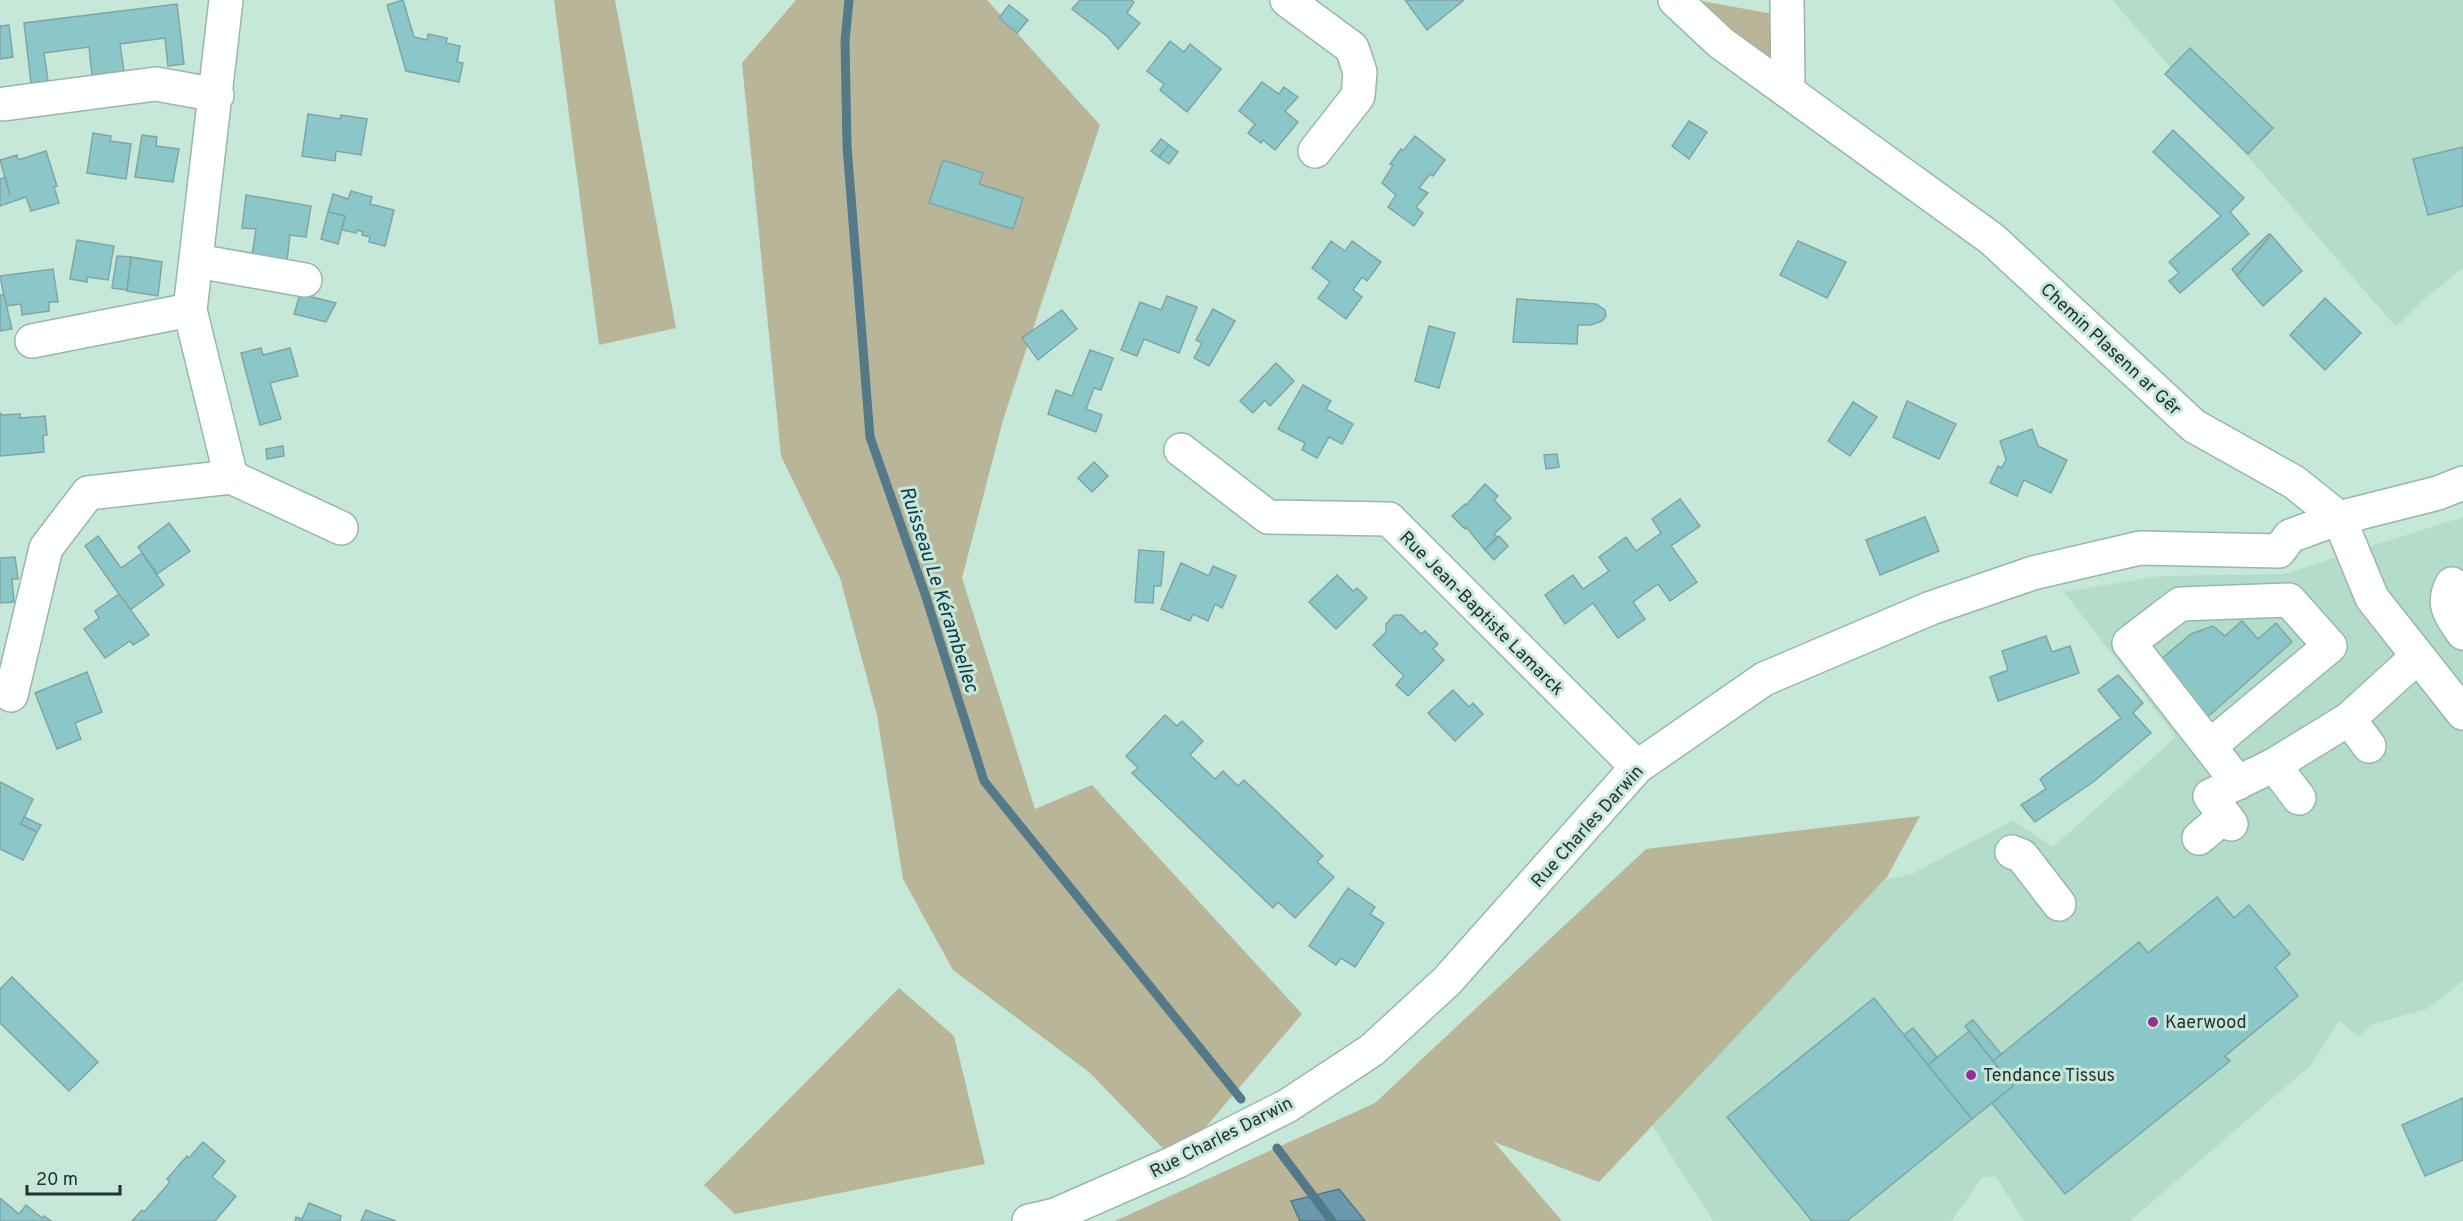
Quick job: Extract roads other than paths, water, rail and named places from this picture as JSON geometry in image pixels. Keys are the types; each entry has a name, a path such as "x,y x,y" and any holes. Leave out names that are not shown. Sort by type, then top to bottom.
{"street":[{"path":"226,0 217,95 190,310 231,477"},
{"path":"1287,0 1352,48 1360,72 1358,96 1315,152"},
{"name":"Chemin Plasenn ar Gêr","path":"1675,0 1721,43 1992,239 2194,426 2294,482 2339,518"},
{"path":"1787,0 1788,91"},
{"path":"4,104 156,84 217,95"},
{"path":"197,261 304,280"},
{"path":"32,341 190,310"},
{"name":"Rue Jean-Baptiste Lamarck","path":"1181,450 1268,517 1389,519 1637,767"},
{"path":"10,695 46,548 88,493 231,477 341,528"},
{"path":"2463,483 2438,493 2339,518 2372,598 2463,713"},
{"name":"Rue Charles Darwin","path":"1029,1221 1055,1215 1186,1157 1287,1106 1372,1050 1447,981 1637,767 1764,679 1931,608 2033,573 2140,548 2279,551 2290,536 2339,518"},
{"path":"2452,584 2447,593 2446,604 2448,612 2463,633"},
{"path":"2210,746 2330,645 2289,600 2180,604 2130,643 2238,783"},
{"path":"2199,838 2228,820 2210,796 2274,765 2349,719 2417,657"},
{"path":"2349,719 2369,746"},
{"path":"2274,765 2299,798"},
{"path":"2012,852 2022,856 2059,904"}],"water":[{"path":"1339,1189 1365,1221 1300,1221 1291,1201"}],"waterway":[{"name":"Ruisseau Le Kérambellec","path":"849,0 845,41 847,146 870,437 925,594 984,781 1241,1099"},
{"name":"Ruisseau Le Kérambellec","path":"1277,1148 1332,1221"}],"place":[{"name":"Kaerwood","path":"2153,1022"},
{"name":"Tendance Tissus","path":"1971,1075"}]}
